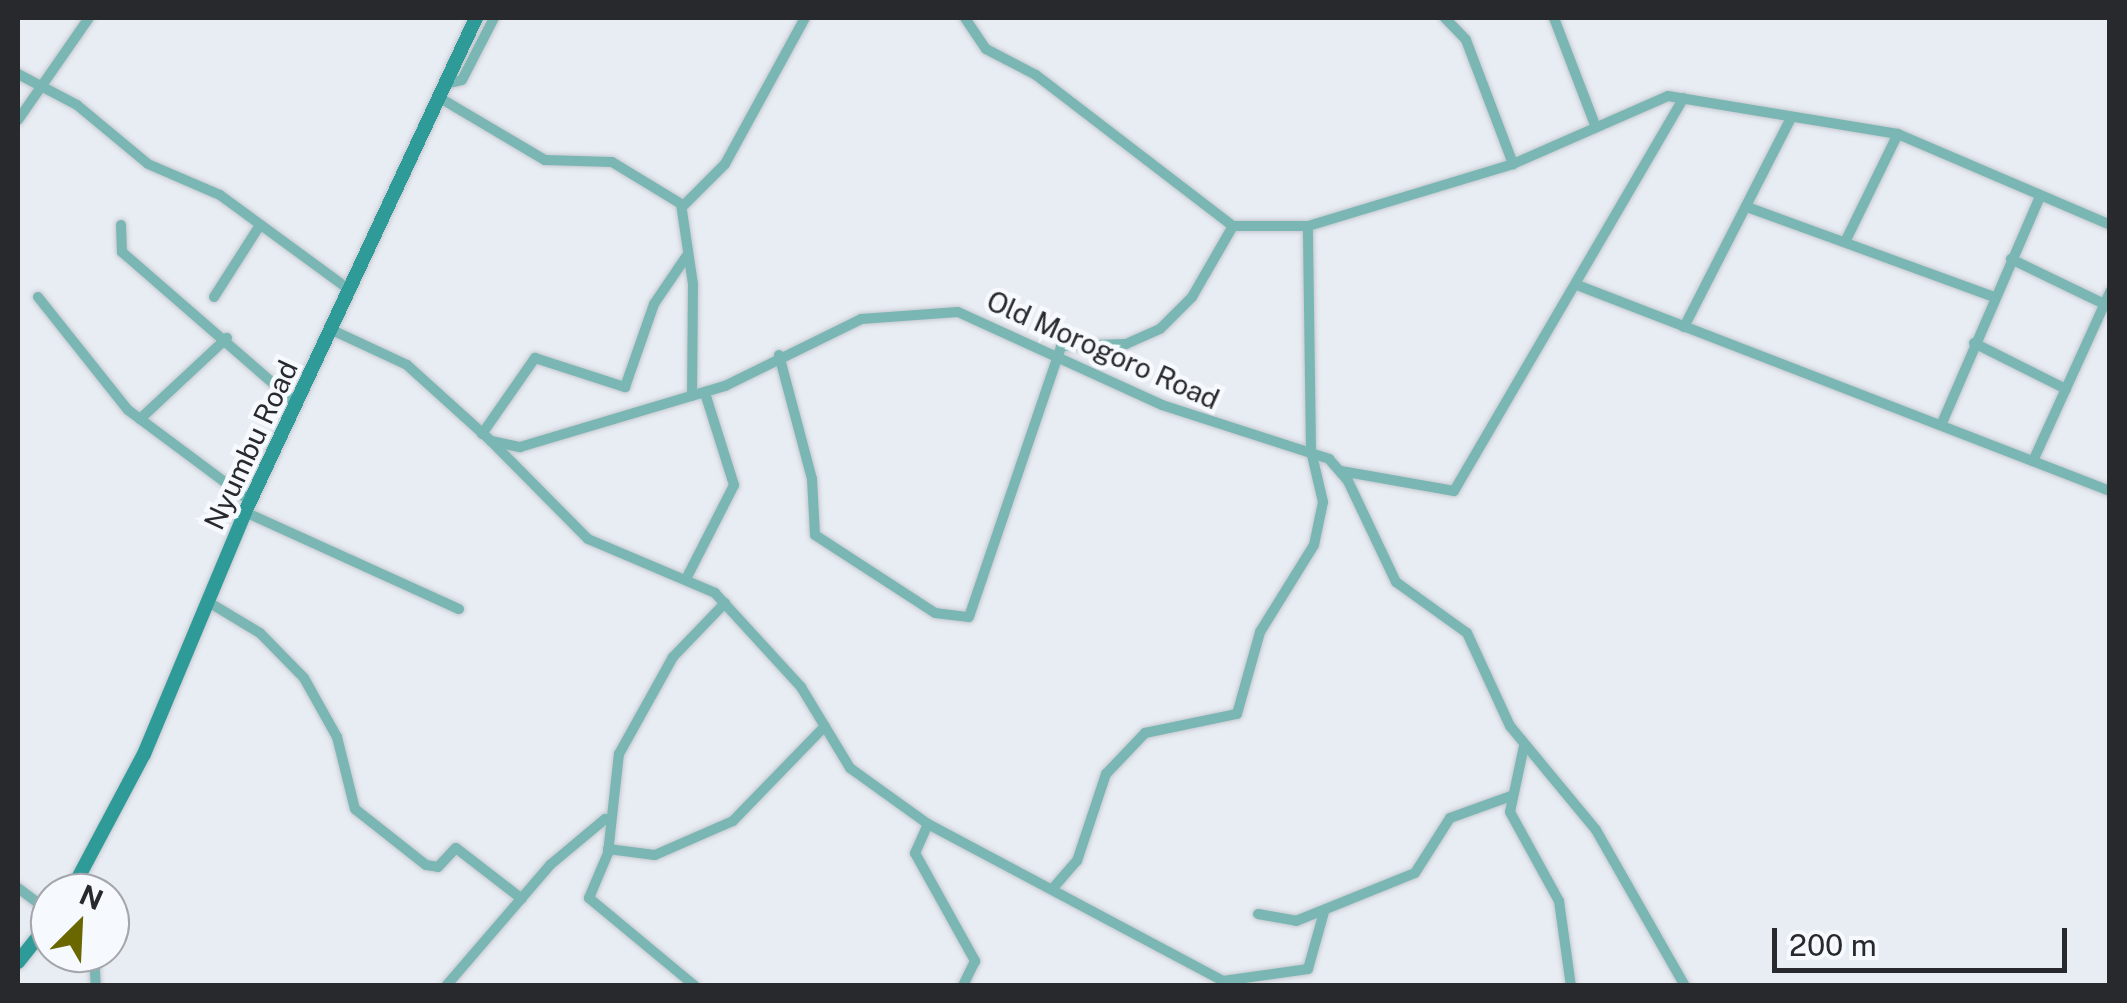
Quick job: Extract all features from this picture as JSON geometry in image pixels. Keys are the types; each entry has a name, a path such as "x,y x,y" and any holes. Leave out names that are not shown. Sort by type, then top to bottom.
{"street":[{"path":"18,120 89,18"},
{"name":"Nyumbu Road","path":"80,873 210,604 247,506 476,18"},
{"path":"494,18 462,80 443,91 532,154 612,162 682,207"},
{"path":"682,207 726,164 805,18"},
{"path":"965,18 986,49 1036,75 1232,226 1308,226 1513,164 1646,98 1684,98 1898,134 2110,225"},
{"path":"1446,18 1466,40 1513,164"},
{"path":"1554,18 1594,122"},
{"path":"18,74 148,164 220,195 350,291"},
{"path":"1341,471 1454,492 1684,98"},
{"path":"1684,327 1790,118"},
{"path":"1846,240 1898,134"},
{"path":"1942,424 2040,197"},
{"path":"1747,206 1994,297"},
{"path":"682,207 692,396"},
{"path":"120,225 122,252 227,338 296,403"},
{"path":"214,296 260,225"},
{"path":"779,356 812,478 810,528 843,560 958,618 979,603 1058,352 1068,341 1126,344 1160,329 1192,297 1232,226"},
{"path":"1054,887 1078,861 1106,774 1145,733 1237,714 1260,632 1322,520 1311,451 1308,226"},
{"path":"487,438 536,358 625,386 654,304 686,257"},
{"path":"2011,259 2104,304"},
{"path":"1577,285 2110,491"},
{"path":"2033,461 2110,292"},
{"path":"38,297 140,420 247,506 460,609"},
{"name":"Old Morogoro Road","path":"487,438 541,444 704,393 861,319 924,308 984,319 1162,405 1311,451 1341,471 1396,582 1467,633 1524,746 1596,830 1685,986"},
{"path":"332,330 408,364 588,539 688,577 726,603 860,777 928,824 1054,887 1222,981 1308,969 1324,912"},
{"path":"140,420 227,338"},
{"path":"1974,343 2066,389"},
{"path":"688,577 734,485 704,393"},
{"path":"695,986 588,898 608,850 605,820 612,774 649,695 726,603"},
{"path":"210,604 260,633 304,678 337,738 355,809 426,866 456,848 522,900"},
{"path":"608,850 655,855 733,821 824,726"},
{"path":"1524,746 1511,796 1513,823 1559,901 1571,986"},
{"path":"1258,914 1296,921 1415,873 1450,818 1511,796"},
{"path":"446,986 522,900 605,820"},
{"path":"928,824 916,853 975,961 963,986"}]}
